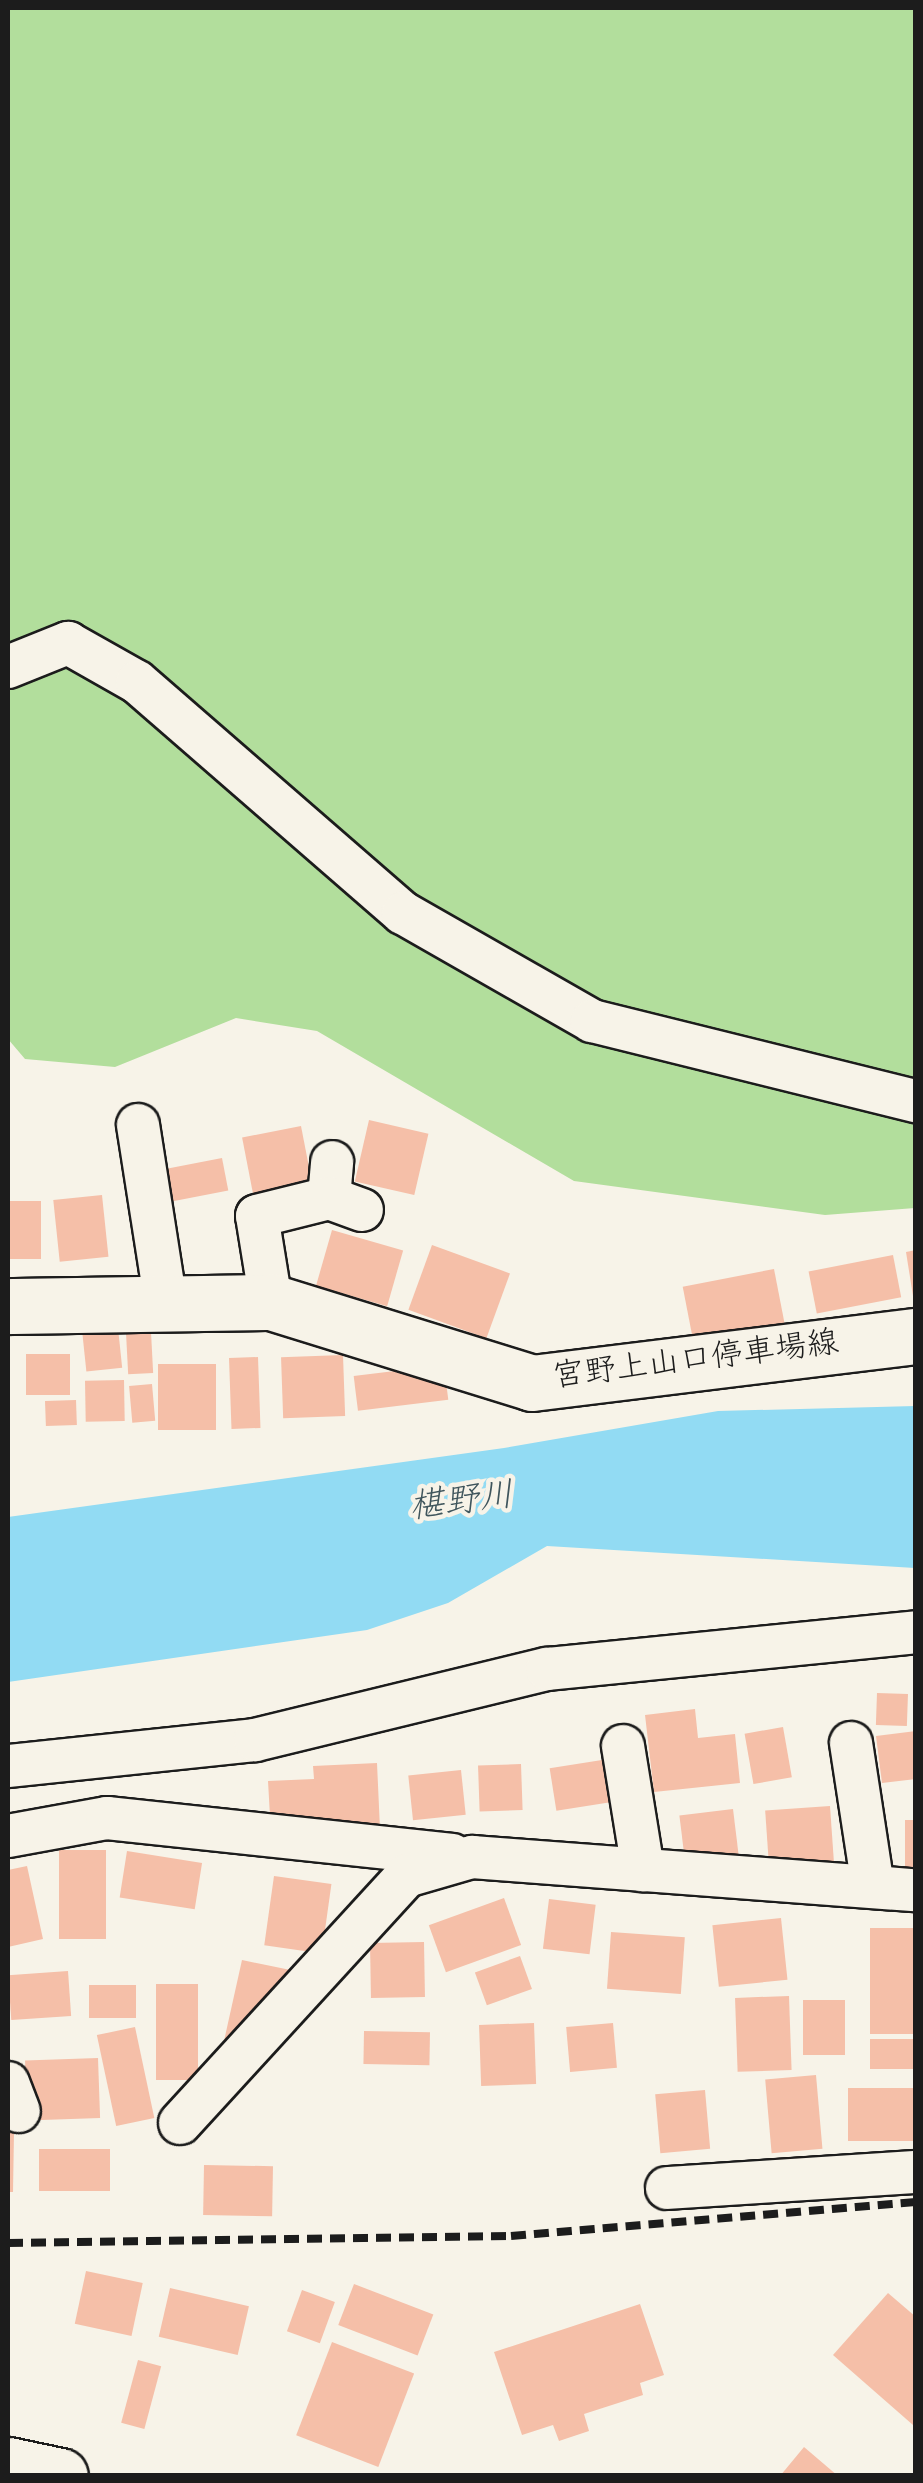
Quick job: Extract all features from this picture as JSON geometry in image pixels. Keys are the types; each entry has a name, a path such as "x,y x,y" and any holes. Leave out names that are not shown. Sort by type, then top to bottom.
{"main road":[{"name":"宮野上山口停車場線","path":"8,1306 271,1302 532,1383 916,1336"},
{"path":"8,2465 60,2476"}],"street":[{"path":"8,667 68,643 138,682 403,913 592,1021 916,1101"},
{"path":"138,1126 166,1303"},
{"path":"271,1302 257,1216 341,1190"},
{"path":"8,1766 255,1740 547,1669 916,1632"},
{"path":"851,1743 873,1886"},
{"path":"623,1746 643,1870"},
{"path":"8,1836 106,1818 472,1858 916,1890"},
{"path":"180,2123 406,1876 472,1858"},
{"path":"667,2188 916,2172"}],"green space":[{"path":"8,8 915,8 915,1208 825,1215 574,1181 317,1031 236,1018 115,1067 25,1059 8,1039"}],"water":[{"name":"椹野川","path":"915,1406 915,1568 547,1546 448,1603 367,1630 8,1682 8,1517 504,1448 718,1411"}],"building":[{"path":"369,1120 428,1134 414,1195 355,1181"},
{"path":"301,1126 312,1183 253,1194 242,1137"},
{"path":"222,1158 228,1190 166,1202 160,1170"},
{"path":"102,1195 108,1257 60,1262 53,1200"},
{"path":"8,1201 41,1201 41,1259 8,1259"},
{"path":"332,1230 403,1250 387,1306 316,1286"},
{"path":"432,1245 510,1273 486,1338 408,1310"},
{"path":"916,1250 916,1295 913,1296 906,1252"},
{"path":"893,1255 901,1297 817,1314 809,1271"},
{"path":"774,1269 785,1324 693,1342 683,1287"},
{"path":"118,1328 122,1368 86,1372 82,1332"},
{"path":"151,1332 153,1373 128,1374 126,1333"},
{"path":"26,1354 70,1354 70,1395 26,1395"},
{"path":"343,1355 345,1416 283,1418 281,1357"},
{"path":"258,1357 260,1428 231,1429 229,1358"},
{"path":"158,1364 216,1364 216,1430 158,1430"},
{"path":"444,1365 448,1400 358,1411 354,1376"},
{"path":"124,1380 125,1421 86,1422 85,1381"},
{"path":"152,1384 155,1421 132,1423 129,1386"},
{"path":"76,1400 77,1425 46,1426 45,1401"},
{"path":"877,1693 908,1694 907,1726 876,1725"},
{"path":"695,1709 698,1738 735,1734 740,1783 654,1792 645,1715"},
{"path":"783,1727 792,1777 753,1784 745,1734"},
{"path":"916,1731 916,1779 882,1783 876,1736"},
{"path":"602,1760 609,1802 556,1811 550,1768"},
{"path":"377,1763 380,1829 271,1834 268,1781 314,1779 313,1766"},
{"path":"521,1764 523,1810 480,1811 478,1766"},
{"path":"461,1770 466,1815 413,1820 408,1776"},
{"path":"830,1806 834,1863 769,1867 765,1811"},
{"path":"733,1809 739,1857 685,1863 679,1816"},
{"path":"905,1820 916,1820 916,1873 905,1873"},
{"path":"59,1850 106,1850 106,1939 59,1939"},
{"path":"127,1851 202,1863 195,1909 120,1897"},
{"path":"27,1866 43,1939 8,1947 8,1870"},
{"path":"274,1876 331,1884 322,1953 264,1945"},
{"path":"504,1898 521,1945 446,1972 429,1925"},
{"path":"549,1899 596,1905 590,1954 543,1949"},
{"path":"781,1918 787,1980 719,1987 712,1925"},
{"path":"870,1928 914,1928 914,2034 870,2034"},
{"path":"611,1932 685,1937 681,1994 607,1989"},
{"path":"424,1942 425,1997 371,1998 370,1943"},
{"path":"520,1956 532,1989 487,2005 475,1972"},
{"path":"242,1960 310,1974 246,2046 224,2041"},
{"path":"68,1971 71,2016 11,2020 8,1975"},
{"path":"156,1984 198,1984 198,2080 156,2080"},
{"path":"89,1985 136,1985 136,2018 89,2018"},
{"path":"789,1996 792,2070 738,2072 735,1998"},
{"path":"803,2000 845,2000 845,2055 803,2055"},
{"path":"534,2023 536,2084 481,2086 479,2025"},
{"path":"613,2023 617,2068 570,2072 566,2027"},
{"path":"135,2027 154,2118 116,2126 97,2035"},
{"path":"364,2031 430,2032 429,2065 363,2064"},
{"path":"870,2039 916,2039 916,2069 870,2069"},
{"path":"98,2058 100,2118 27,2121 25,2061"},
{"path":"816,2075 822,2149 772,2153 765,2079"},
{"path":"848,2088 916,2088 916,2141 848,2141"},
{"path":"705,2090 710,2149 660,2153 655,2094"},
{"path":"8,2132 14,2132 13,2192 8,2192"},
{"path":"39,2149 110,2149 110,2191 39,2191"},
{"path":"204,2165 273,2166 272,2216 203,2215"},
{"path":"86,2271 143,2283 132,2336 75,2324"},
{"path":"354,2284 433,2314 418,2356 338,2325"},
{"path":"170,2288 249,2306 238,2355 159,2337"},
{"path":"302,2290 335,2302 320,2343 287,2331"},
{"path":"888,2293 916,2317 913,2425 833,2355"},
{"path":"640,2304 664,2375 640,2383 643,2395 584,2414 589,2431 559,2441 553,2425 522,2435 494,2352"},
{"path":"332,2342 414,2374 378,2467 296,2435"},
{"path":"138,2360 161,2366 144,2429 121,2423"},
{"path":"804,2447 838,2476 780,2476"}],"railway":[{"path":"8,2243 511,2236 916,2202"}]}
